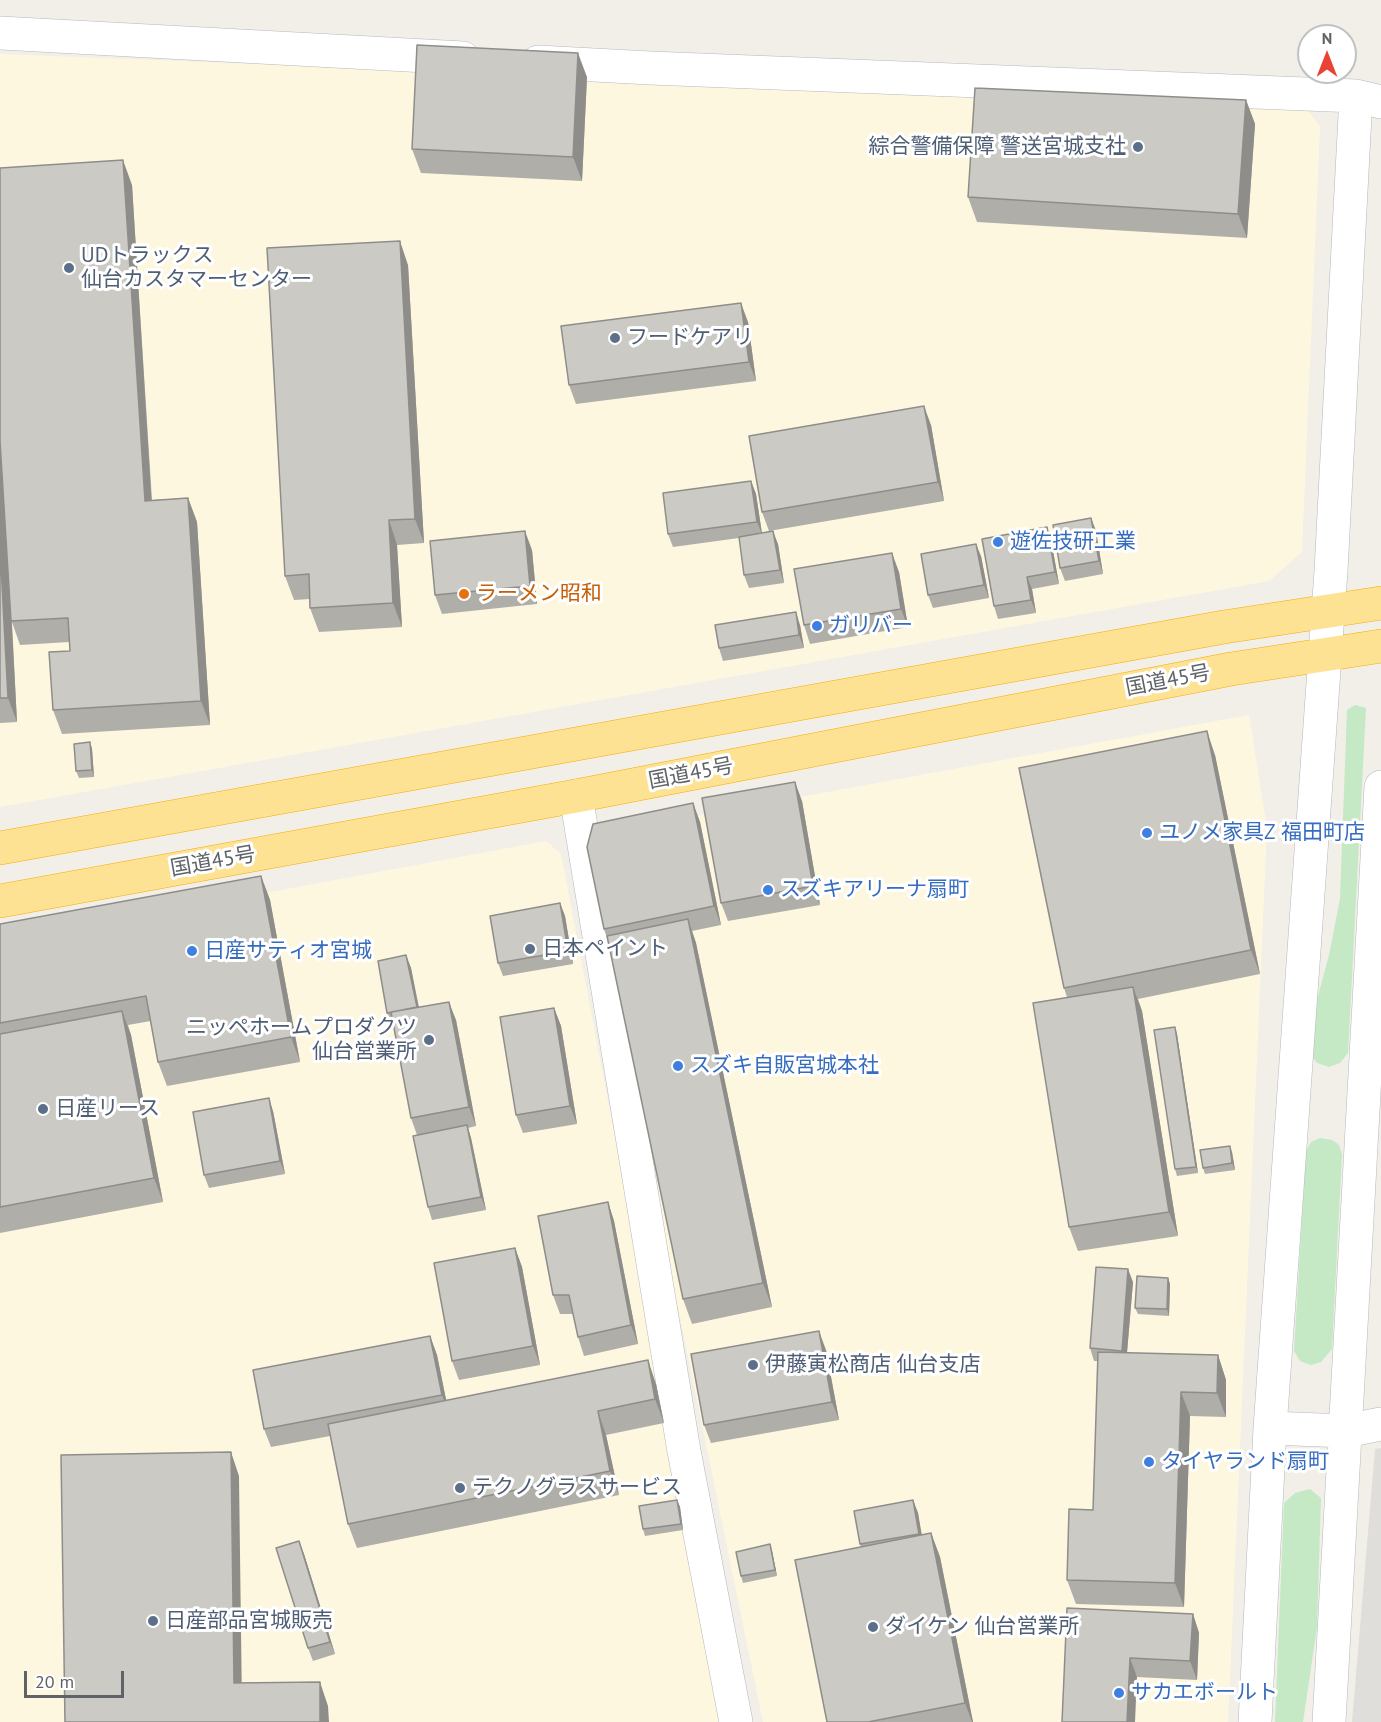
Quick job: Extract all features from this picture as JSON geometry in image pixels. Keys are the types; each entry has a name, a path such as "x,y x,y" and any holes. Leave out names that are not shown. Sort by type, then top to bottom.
{"highway":[{"name":"国道45号","path":"0,849 1224,627 1381,603"},
{"name":"国道45号","path":"0,900 576,796 1231,669 1381,646"}],"street":[{"path":"0,33 650,68 1369,99 1327,611 1270,1428 1255,1722"},
{"path":"1329,1722 1381,787"},
{"path":"576,796 684,1451 736,1722"},
{"path":"1270,1428 1346,1431 1381,1424"}],"shaded area":[{"path":"0,54 1303,105 1320,126 1302,552 1269,581 0,807"},
{"path":"1249,715 1267,828 1228,1722 763,1722 587,864 603,833"},
{"path":"546,841 561,854 726,1722 0,1722 0,942"},
{"path":"1381,1448 1381,1722 1352,1722 1375,1449"}],"green space":[{"path":"1355,705 1366,708 1348,1053 1340,1063 1329,1067 1317,1063 1311,1055 1311,1022 1329,955 1340,899 1347,710"},
{"path":"1320,1138 1332,1140 1339,1145 1342,1154 1332,1349 1321,1362 1311,1365 1300,1361 1294,1351 1306,1151 1311,1142"},
{"path":"1310,1489 1321,1498 1317,1627 1303,1722 1275,1722 1284,1503 1295,1493"}],"building":[{"path":"417,45 578,53 573,157 412,149"},
{"path":"975,88 1246,100 1238,214 968,197"},
{"path":"123,160 145,501 188,498 201,701 53,710 49,652 70,651 68,618 11,621 0,441 0,168"},
{"path":"400,241 415,519 389,520 393,603 310,608 309,574 285,576 267,248"},
{"path":"741,303 749,362 569,385 561,326"},
{"path":"924,406 938,482 762,512 749,436"},
{"path":"751,481 757,522 668,534 663,493"},
{"path":"1091,518 1099,561 1060,568 1053,525"},
{"path":"1047,527 1055,572 1027,577 1031,600 994,606 982,539"},
{"path":"525,531 530,586 435,595 430,541"},
{"path":"773,531 780,570 744,575 739,537"},
{"path":"976,544 984,585 928,595 921,554"},
{"path":"0,546 8,698 0,698"},
{"path":"892,553 901,609 804,625 794,569"},
{"path":"796,612 799,635 719,648 715,625"},
{"path":"1207,731 1251,950 1064,988 1019,768"},
{"path":"90,742 92,770 76,771 74,744"},
{"path":"795,782 813,886 721,903 702,798"},
{"path":"693,803 714,906 604,929 587,847 593,824"},
{"path":"261,876 291,1037 158,1062 146,996 0,1023 0,924"},
{"path":"560,903 568,951 498,963 490,916"},
{"path":"688,919 763,1283 683,1299 607,936"},
{"path":"406,955 417,1007 387,1013 378,961"},
{"path":"1133,987 1169,1212 1069,1227 1033,1003"},
{"path":"449,1002 469,1107 411,1118 391,1012"},
{"path":"554,1008 570,1106 516,1115 500,1017"},
{"path":"122,1011 154,1178 0,1207 0,1034"},
{"path":"1175,1027 1196,1167 1175,1169 1154,1030"},
{"path":"269,1098 280,1161 204,1175 193,1112"},
{"path":"467,1125 481,1197 428,1207 413,1136"},
{"path":"1230,1146 1232,1163 1203,1168 1200,1150"},
{"path":"608,1202 631,1325 578,1337 569,1295 553,1295 538,1216"},
{"path":"515,1248 533,1346 452,1361 434,1263"},
{"path":"1096,1267 1128,1269 1122,1351 1090,1348"},
{"path":"1137,1276 1168,1278 1167,1309 1135,1308"},
{"path":"819,1331 832,1402 704,1425 691,1354"},
{"path":"430,1336 442,1395 264,1429 253,1370"},
{"path":"1098,1352 1218,1355 1217,1393 1181,1392 1175,1583 1067,1580 1069,1509 1093,1510"},
{"path":"648,1360 655,1399 598,1411 610,1471 348,1524 328,1424"},
{"path":"231,1452 234,1683 320,1682 320,1722 65,1722 61,1455"},
{"path":"677,1500 681,1524 643,1529 639,1506"},
{"path":"913,1500 919,1534 860,1544 854,1511"},
{"path":"931,1533 965,1703 868,1722 827,1722 795,1560"},
{"path":"299,1541 330,1642 308,1648 276,1548"},
{"path":"770,1544 775,1570 741,1576 736,1552"},
{"path":"1067,1608 1193,1614 1190,1661 1130,1658 1127,1722 1062,1722"}],"place":[{"name":"綜合警備保障 警送宮城支社","path":"1138,147"},
{"name":"UDトラックス 仙台カスタマーセンター","path":"69,268"},
{"name":"フードケアリ","path":"615,338"},
{"name":"遊佐技研工業","path":"998,542"},
{"name":"ラーメン昭和","path":"464,594"},
{"name":"ガリバー","path":"817,626"},
{"name":"ユノメ家具Z 福田町店","path":"1147,833"},
{"name":"スズキアリーナ扇町","path":"768,890"},
{"name":"日本ペイント","path":"530,949"},
{"name":"日産サティオ宮城","path":"192,951"},
{"name":"ニッペホームプロダクツ 仙台営業所","path":"429,1040"},
{"name":"スズキ自販宮城本社","path":"678,1066"},
{"name":"日産リース","path":"43,1109"},
{"name":"伊藤寅松商店 仙台支店","path":"753,1365"},
{"name":"タイヤランド扇町","path":"1149,1462"},
{"name":"テクノグラスサービス","path":"460,1488"},
{"name":"日産部品宮城販売","path":"153,1621"},
{"name":"ダイケン 仙台営業所","path":"873,1627"},
{"name":"サカエボールト","path":"1119,1693"}]}
